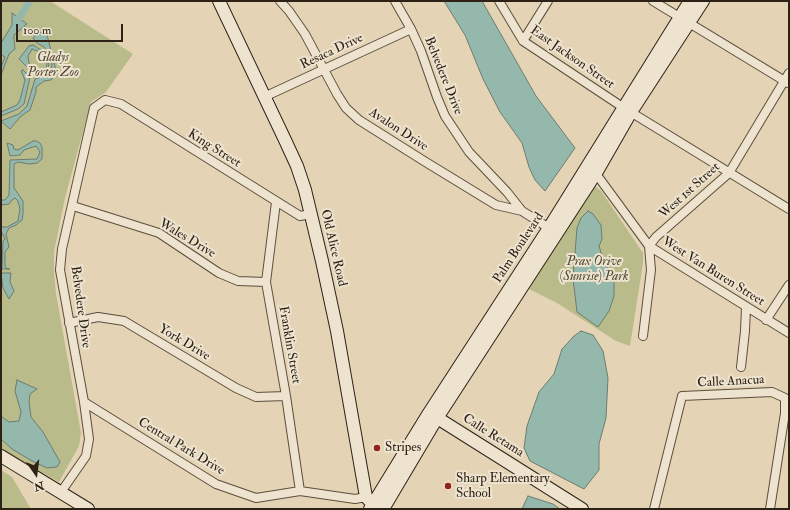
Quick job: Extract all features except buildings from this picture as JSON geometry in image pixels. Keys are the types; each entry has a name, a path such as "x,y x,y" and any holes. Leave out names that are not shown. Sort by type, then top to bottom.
{"main road":[{"name":"Old Alice Road","path":"219,1 297,166 305,190 375,505"},
{"name":"Palm Boulevard","path":"684,20 690,1"},
{"name":"Palm Boulevard","path":"375,505 592,169 627,110 684,20 703,1"},
{"name":"Palm Boulevard","path":"433,415 549,228 592,169"},
{"name":"Calle Retama","path":"433,415 582,509"},
{"path":"1,456 88,509"}],"street":[{"name":"Avalon Drive","path":"280,1 305,34 340,99 346,108 359,120 496,205 522,211 549,228"},
{"name":"Belvedere Drive","path":"395,1 411,29 421,51 445,116 469,152 484,170 508,192 522,211"},
{"name":"East Jackson Street","path":"499,1 523,41 627,110 789,209"},
{"path":"523,41 548,1"},
{"path":"652,1 787,82"},
{"name":"Resaca Drive","path":"264,97 411,29"},
{"name":"West 1st Street","path":"649,246 656,237 729,173 787,82 789,73"},
{"name":"Belvedere Drive","path":"61,492 86,456 89,439 84,402 60,270 62,248 73,206 94,108 104,100"},
{"name":"King Street","path":"104,100 121,104 300,216 310,214"},
{"name":"West Van Buren Street","path":"592,169 649,246 789,334"},
{"name":"Franklin Street","path":"276,202 266,282 286,396 300,491"},
{"name":"Wales Drive","path":"73,206 159,233 219,273 238,281 266,282"},
{"path":"644,336 651,270 649,246"},
{"path":"766,320 789,285"},
{"path":"741,367 746,307"},
{"name":"York Drive","path":"69,323 98,317 124,321 236,388 256,397 286,396"},
{"name":"Calle Anacua","path":"654,509 682,396 772,392 784,398 786,413 770,509"},
{"name":"Central Park Drive","path":"84,402 216,484 256,498 300,491 355,499 375,505"}],"green space":[{"name":"Gladys Porter Zoo","path":"1,1 50,1 133,54 106,92 91,102 65,198 54,252 56,294 81,433 79,446 59,482 1,449"},
{"name":"Prax Orive (Sunrise) Park","path":"595,186 601,191 643,253 643,263 630,346 616,341 557,303 529,289 589,187"},
{"path":"1,470 12,477 31,509 1,509"}],"water":[{"path":"444,1 482,1 536,96 575,148 545,191 535,180 529,167 522,143 500,112 483,79 465,35"},
{"path":"12,13 27,24 14,35 15,49 9,54 1,75 1,67 5,57 1,55 1,43 12,25"},
{"path":"44,32 47,35 57,74 51,80 44,81 36,87 36,92 30,110 21,116 10,129 1,121 19,114 27,106 35,79 51,72 52,65 48,52 33,38 38,33"},
{"path":"33,45 44,52 49,65 47,71 33,73 19,59 29,46","holes":["32,49 42,53 47,64 46,69 33,70 29,63 28,56"]},
{"path":"23,70 30,77 24,104 18,109 1,116 1,112 17,105 20,100 25,80 21,71"},
{"path":"33,141 40,143 42,147 42,159 37,163 29,164 18,162 14,164 14,188 23,201 23,214 22,220 9,228 6,234 9,247 5,252 5,266 6,268 10,269 2,269 3,241 5,239 1,231 1,227 7,227 18,221 20,209 18,201 15,198 9,204 1,205 1,200 5,200 9,195 10,160 37,159 40,152 36,146 24,150 20,155 10,156 7,143 13,145 14,149 18,150"},
{"path":"588,211 593,214 601,225 602,239 599,246 603,259 614,279 614,296 609,311 598,327 577,312 573,278 577,228 581,218"},
{"path":"1,273 11,273 10,282 14,291 9,299 3,288"},
{"path":"581,331 593,335 603,351 608,378 606,418 599,444 599,470 584,489 530,461 524,448 527,426 539,392 554,374 562,349"},
{"path":"17,380 37,389 30,394 29,402 31,417 43,432 60,462 57,467 47,468 32,461 12,449 1,439 1,416 9,422 19,421 21,412 15,391"},
{"path":"528,496 553,504 560,509 522,509"}],"waterway":[{"path":"19,18 30,1"}],"place":[{"name":"Stripes","path":"377,448"},
{"name":"Sharp Elementary School","path":"448,486"}]}
